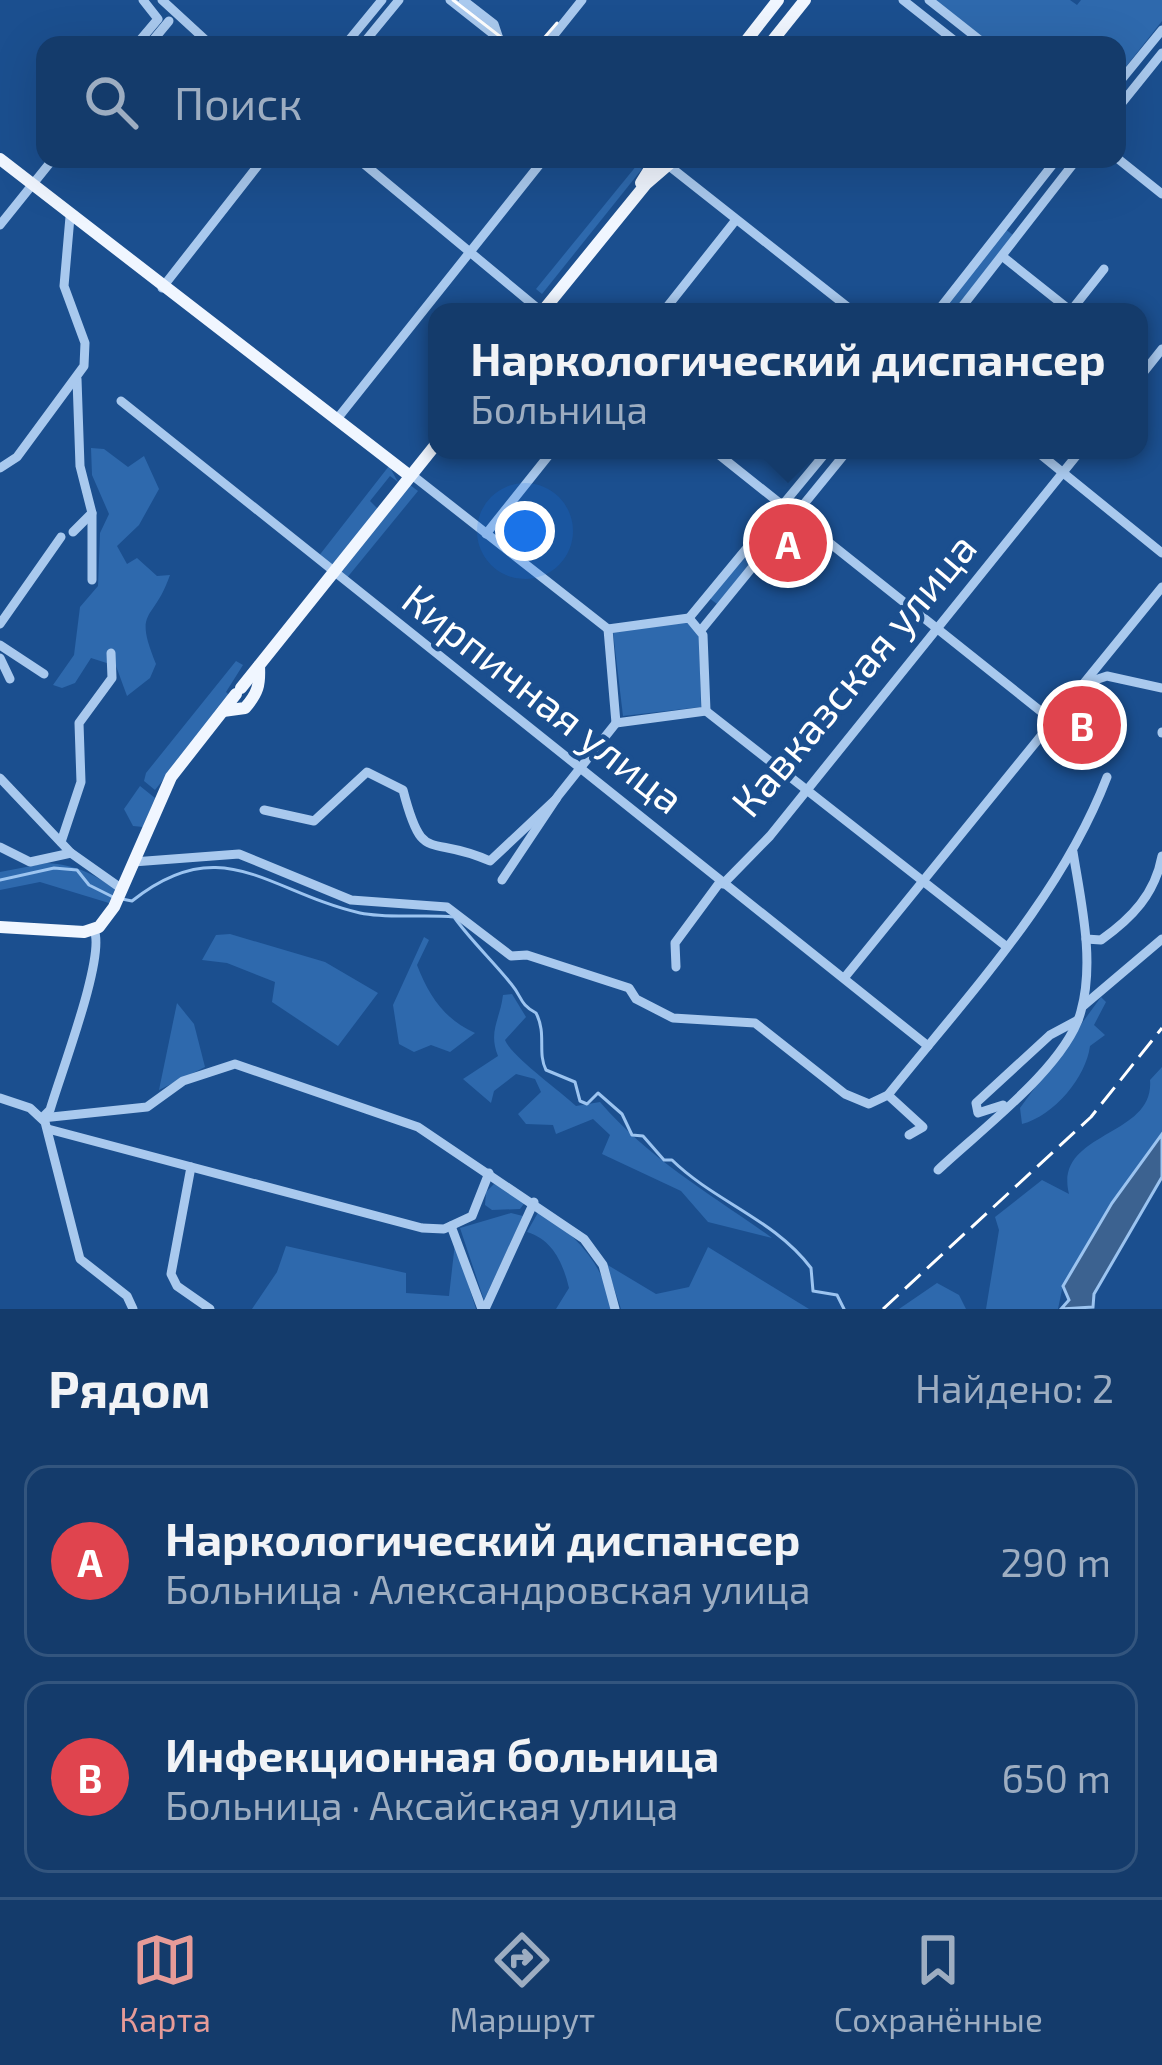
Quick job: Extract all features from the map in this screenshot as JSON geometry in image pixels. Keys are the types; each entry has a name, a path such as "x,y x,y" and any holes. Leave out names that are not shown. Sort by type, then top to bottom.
{"main road":[{"path":"750,36 778,0"},
{"path":"776,36 805,0"},
{"path":"757,27 765,36"},
{"path":"0,159 410,476"},
{"path":"549,303 658,168"},
{"path":"0,927 94,930 114,907 171,777 428,456"},
{"path":"222,712 245,708 254,697 259,666"}],"street":[{"path":"143,0 158,19 144,36"},
{"path":"162,0 200,36"},
{"path":"157,36 185,0"},
{"path":"353,36 382,0"},
{"path":"369,36 399,0"},
{"path":"450,0 495,36"},
{"path":"463,0 494,25 500,36"},
{"path":"553,36 582,0"},
{"path":"903,0 949,36"},
{"path":"929,0 975,36"},
{"path":"1126,74 1162,30"},
{"path":"1126,98 1162,53"},
{"path":"1126,165 1162,194"},
{"path":"0,225 46,168"},
{"path":"162,288 256,168"},
{"path":"369,168 531,303"},
{"path":"430,303 537,168"},
{"path":"673,168 842,303"},
{"path":"944,303 1050,168"},
{"path":"965,303 1070,168"},
{"path":"70,217 64,286 85,343 78,382 80,466 92,513 92,580"},
{"path":"670,303 735,221"},
{"path":"1002,256 1060,303"},
{"path":"1078,303 1104,269"},
{"path":"337,419 428,306"},
{"path":"0,468 17,457 78,382"},
{"name":"Кирпичная улица","path":"121,401 928,1046"},
{"path":"486,534 546,459"},
{"path":"724,459 1053,721"},
{"path":"410,476 608,629 689,618 821,459"},
{"path":"706,711 702,629 841,459"},
{"path":"1047,459 1162,553"},
{"name":"Кавказская улица","path":"676,967 675,943 722,883 770,836 1074,459"},
{"path":"73,532 92,513"},
{"path":"0,624 61,538"},
{"path":"845,977 1162,586"},
{"path":"689,618 702,629"},
{"path":"502,880 556,799 616,723 608,629"},
{"path":"0,645 44,674"},
{"path":"61,842 81,782 79,723 112,678 111,653"},
{"path":"0,658 10,679"},
{"path":"1081,686 1107,676 1162,688"},
{"path":"616,723 706,711 1007,947"},
{"path":"264,811 314,820 367,772 403,790 410,827 436,848 459,845 490,861 556,799"},
{"path":"134,862 239,854 351,900 447,907 511,956 527,955 622,985 673,1018 755,1023 845,1094 878,1103 1007,947 1073,852 1107,777"},
{"path":"0,778 71,853 122,889"},
{"path":"0,847 30,862 71,853"},
{"path":"938,1170 1034,1080 1078,1020 1083,1006 1086,938 1073,852"},
{"path":"1086,938 1101,940 1127,921 1153,888 1162,856"},
{"path":"1055,878 1068,873 1077,879"},
{"path":"94,930 99,941 94,966 45,1123 80,1259 127,1296 133,1309"},
{"path":"1083,1006 1162,939"},
{"path":"1009,1104 978,1113 976,1103 1050,1035 1078,1020"},
{"path":"45,1123 147,1107 183,1081 236,1064 418,1126 584,1239 603,1265 615,1309"},
{"path":"888,1095 923,1127 908,1135"},
{"path":"0,1098 30,1108 45,1123 422,1228 451,1226 472,1216 489,1173"},
{"path":"191,1167 171,1274 177,1286 210,1309"},
{"path":"483,1309 534,1202"},
{"path":"451,1226 483,1309"}],"shaded area":[{"path":"935,0 1070,0 1077,5 1081,0 1162,0 1162,21 1126,67 1126,36 981,36"},
{"path":"635,168 642,169 542,294 536,289"},
{"path":"1005,229 1013,235 960,303 948,303"},
{"path":"91,448 104,449 128,467 144,456 159,489 139,525 117,546 127,564 137,558 157,576 170,575 146,624 156,664 150,678 127,696 116,666 91,658 75,683 62,688 53,685 74,655 80,607 98,586 100,533 109,514 92,475"},
{"path":"389,466 398,482 390,476 370,501 378,509 332,567 318,557"},
{"path":"410,485 418,491 346,579 340,574"},
{"path":"776,520 782,525 717,604 709,598"},
{"path":"689,623 699,635 701,707 623,716 613,632"},
{"path":"236,661 243,665 226,692 230,696 155,790 144,781 146,773"},
{"path":"140,786 155,798 143,827 133,826 124,809"},
{"path":"47,863 75,868 107,883 115,889 109,903 40,882 0,890 0,872"},
{"path":"230,934 325,962 378,993 338,1046 272,1002 275,982 227,963 202,960 216,935"},
{"path":"424,937 429,940 417,965 427,987 446,1014 475,1033 450,1052 431,1045 414,1052 399,1044 393,1005"},
{"path":"512,994 526,1017 505,1040 526,1064 576,1106 600,1102 660,1159 772,1238 708,1222 681,1191 602,1154 610,1135 593,1119 556,1134 553,1125 526,1124 518,1114 541,1092 535,1079 516,1074 494,1091 491,1103 463,1079 498,1056 494,1039 503,995"},
{"path":"1101,997 1106,1002 1094,1025 1105,1035 1090,1046 1066,1094 1046,1113 1022,1124 1020,1108"},
{"path":"177,1003 194,1024 205,1067 159,1090"},
{"path":"1162,1067 1162,1134 1112,1203 1063,1285 1058,1309 986,1309 999,1230 995,1217 1042,1180 1069,1194 1068,1173 1076,1158 1137,1113 1147,1099 1150,1080"},
{"path":"1162,1134 1162,1177 1094,1294 1093,1307 1061,1309 1069,1300 1063,1286 1112,1203"},
{"path":"494,1184 526,1201 520,1209 492,1210 485,1205 486,1192"},
{"path":"540,1209 595,1264 611,1309 556,1309 569,1288 564,1270 550,1247 527,1232"},
{"path":"511,1213 523,1216 484,1300 460,1228"},
{"path":"455,1243 476,1309 252,1309 277,1272 286,1246 406,1273 406,1293 449,1296"},
{"path":"708,1247 809,1309 621,1309 606,1264 656,1294 689,1287"},
{"path":"937,1283 959,1295 966,1309 899,1309"}],"waterway":[{"path":"0,880 54,868 77,870 89,885 113,897"},
{"path":"122,899 132,901 164,880 193,870 219,868 245,872 360,913 454,917 536,1013 546,1070 575,1082 580,1101 587,1104 598,1093 622,1114 632,1135 643,1136 664,1160 672,1160 780,1236 811,1268 813,1291 837,1295 844,1309"}],"tram line":[{"path":"453,0 499,36"},
{"path":"546,36 557,23"}],"railway":[{"path":"883,1309 1091,1117 1162,1028"}],"place":[{"name":"Наркологический диспансер","path":"788,543"},
{"name":"Инфекционная больница","path":"1082,725"}]}
